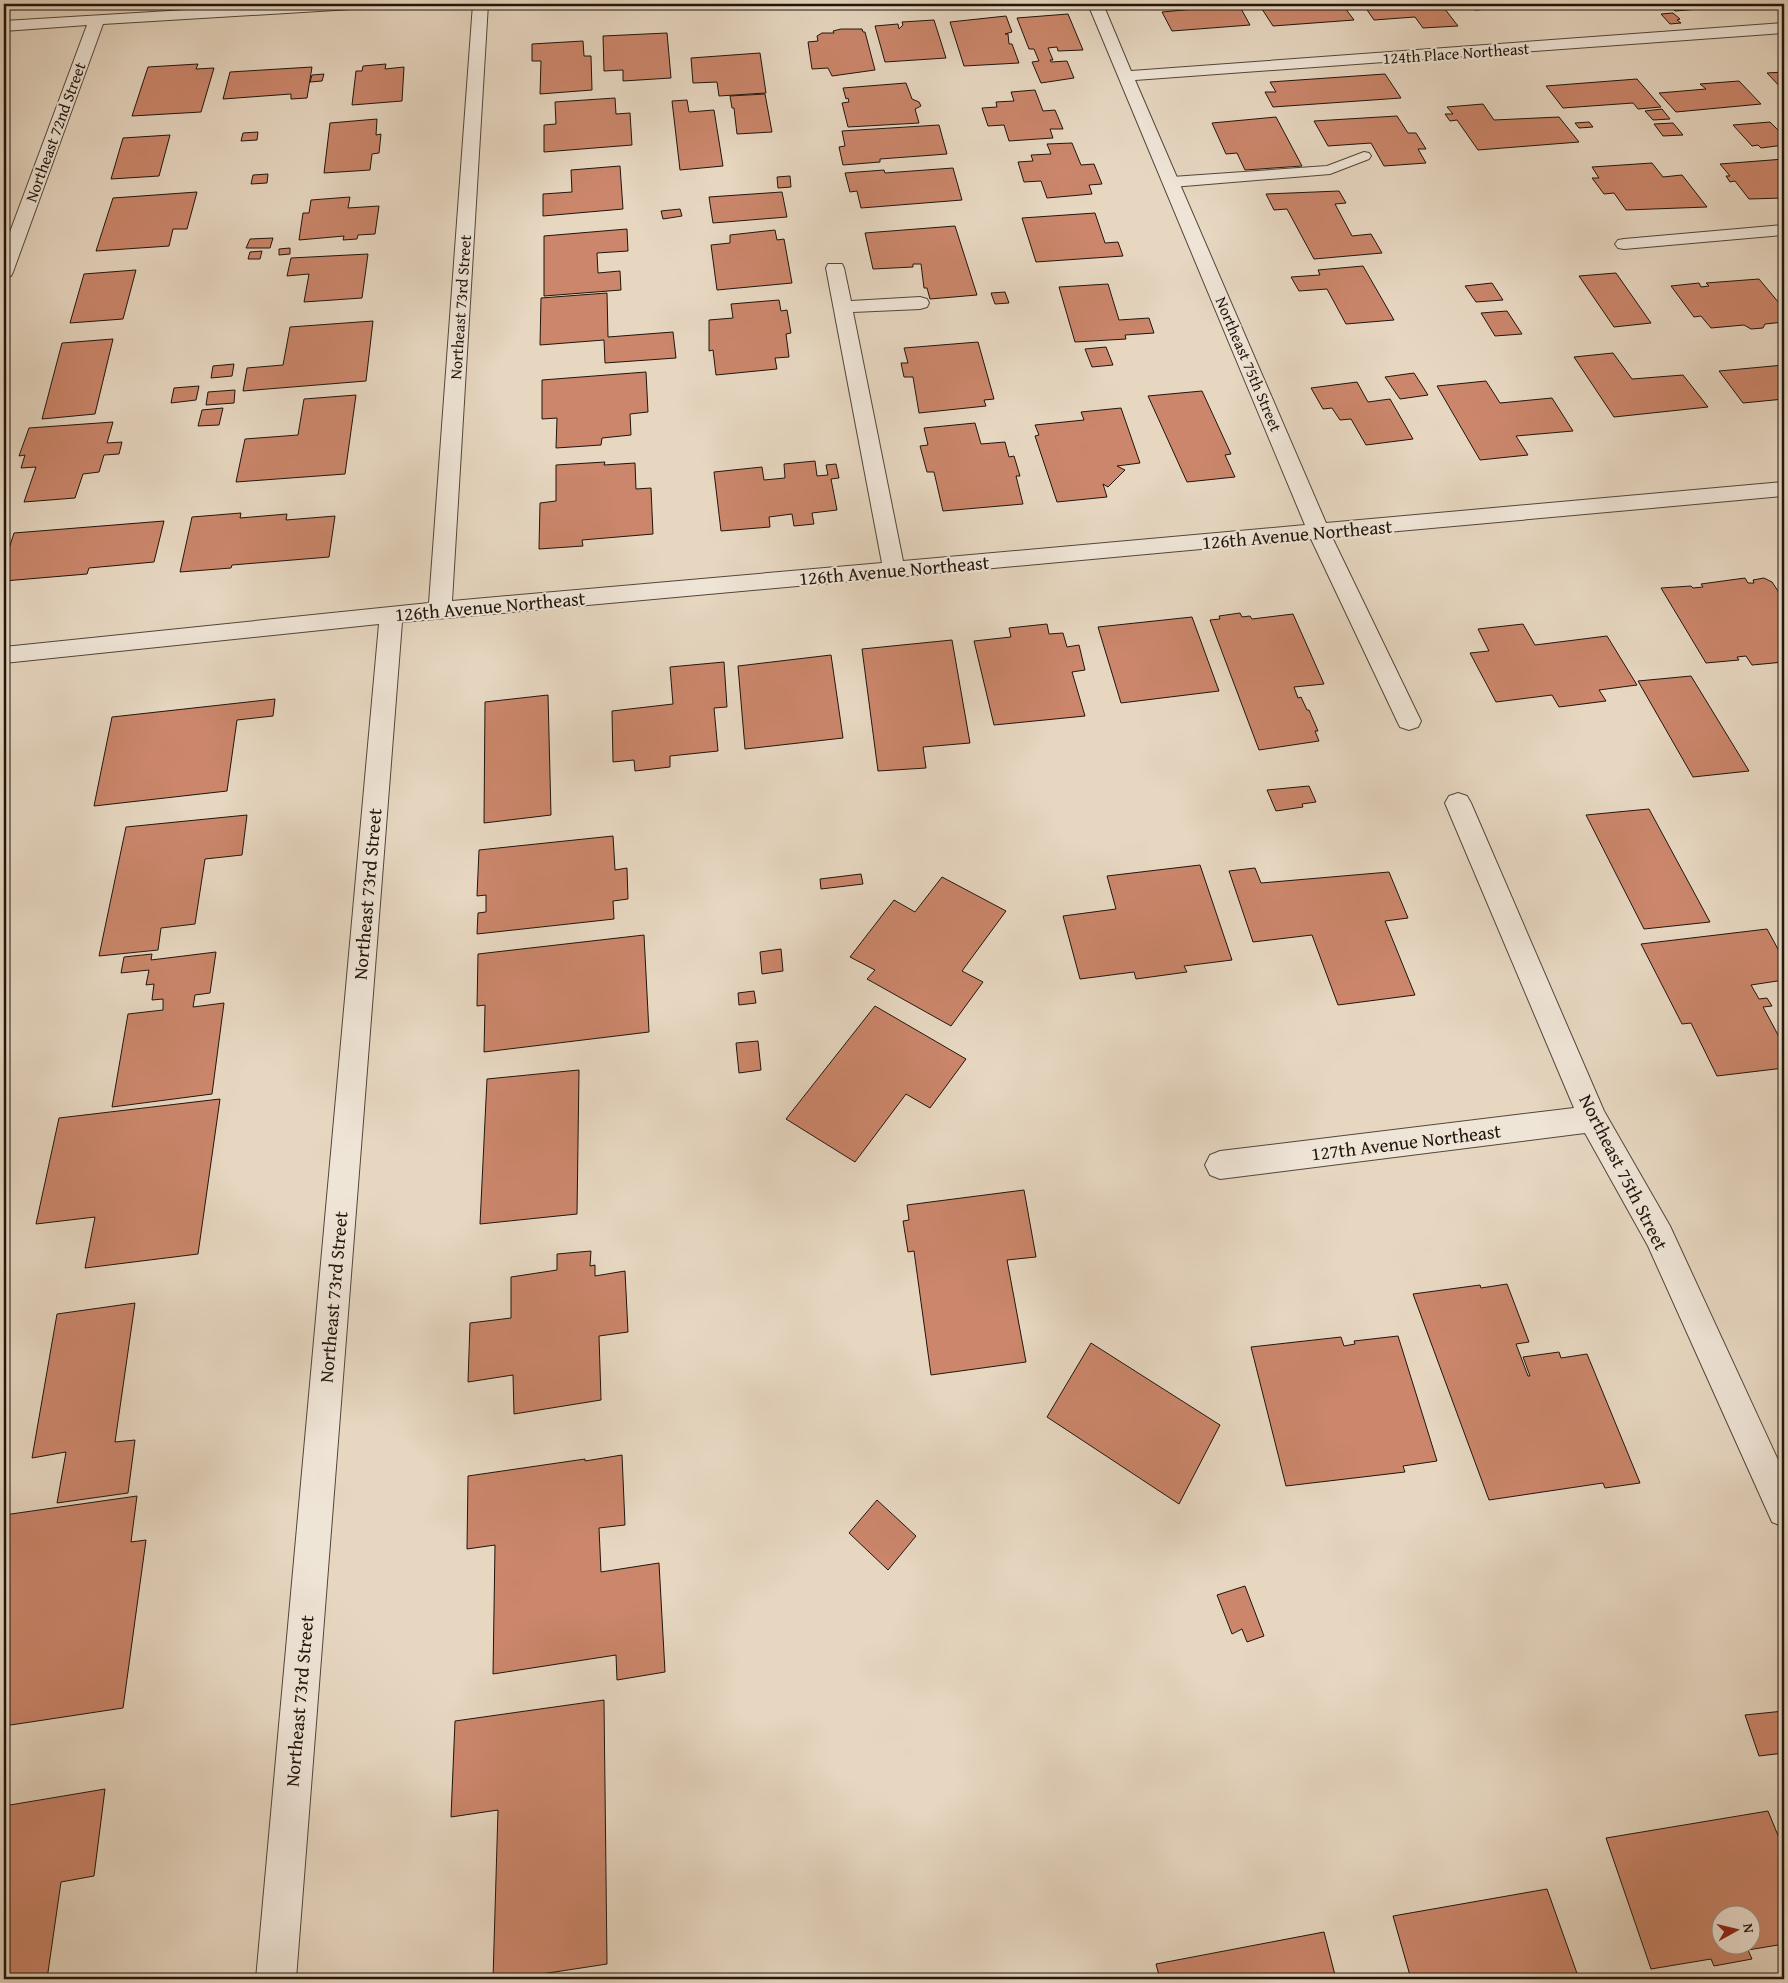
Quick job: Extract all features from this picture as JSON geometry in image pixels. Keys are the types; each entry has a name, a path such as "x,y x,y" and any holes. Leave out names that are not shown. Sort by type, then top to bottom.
{"street":[{"path":"4,26 97,20 237,7 352,4"},
{"name":"Northeast 73rd Street","path":"440,611 480,4"},
{"name":"Northeast 75th Street","path":"1095,4 1319,532 1409,721"},
{"name":"Northeast 72nd Street","path":"4,272 97,20"},
{"name":"124th Place Northeast","path":"1127,76 1784,28"},
{"path":"1624,244 1784,230"},
{"path":"835,268 894,570"},
{"path":"844,307 920,303"},
{"name":"126th Avenue Northeast","path":"4,655 391,615 1784,489"},
{"name":"Northeast 73rd Street","path":"276,1979 391,615"},
{"name":"Northeast 75th Street","path":"1458,803 1593,1119 1659,1236 1784,1510"},
{"name":"127th Avenue Northeast","path":"1220,1165 1593,1119"}],"lane":[{"path":"1172,182 1330,170 1364,156"}],"building":[{"path":"1342,4 1354,20 1273,26 1262,9"},
{"path":"1363,4 1441,4 1458,26 1423,28 1415,17 1374,20"},
{"path":"1470,4 1556,4 1556,5 1475,10"},
{"path":"1668,4 1694,4 1699,9 1675,11"},
{"path":"1239,5 1250,25 1172,31 1162,12"},
{"path":"1673,13 1680,19 1677,20 1681,23 1670,24 1661,14"},
{"path":"1068,14 1083,50 1058,51 1057,47 1048,48 1053,60 1050,60 1051,62 1067,61 1074,78 1041,83 1032,62 1039,61 1034,49 1029,49 1017,18"},
{"path":"1006,16 1012,32 1005,34 1008,34 1009,44 1012,44 1019,63 964,66 950,22"},
{"path":"934,20 946,58 885,62 875,26 898,24 899,29 903,25 902,22"},
{"path":"862,29 865,32 875,70 832,76 828,68 812,69 808,42 818,41 817,36 822,33 834,33 833,31"},
{"path":"667,33 671,78 623,81 623,70 604,71 603,36"},
{"path":"583,41 584,56 591,56 592,90 540,94 541,61 532,61 532,44"},
{"path":"760,53 766,93 719,96 717,82 693,83 691,58"},
{"path":"198,64 196,69 214,68 201,112 132,116 148,67"},
{"path":"386,64 385,69 404,67 402,101 352,105 356,71 362,71 363,66"},
{"path":"312,67 307,98 291,99 291,94 223,99 230,72"},
{"path":"1784,72 1784,91 1767,73"},
{"path":"324,74 322,81 310,82 312,75"},
{"path":"1385,74 1401,98 1273,107 1265,92 1276,92 1270,82"},
{"path":"1637,79 1661,107 1638,109 1633,103 1563,108 1546,86"},
{"path":"1739,81 1761,104 1676,112 1659,93 1706,89 1700,84"},
{"path":"906,83 912,99 919,102 921,106 915,109 919,123 848,127 842,103 849,102 848,98 846,99 843,88"},
{"path":"1035,90 1043,111 1055,110 1063,129 1050,129 1053,138 1009,141 1004,125 988,126 982,108 997,107 996,102 1014,101 1011,92"},
{"path":"765,94 772,132 737,134 734,108 732,108 730,96"},
{"path":"615,98 616,114 630,113 632,145 544,152 544,125 556,124 555,102"},
{"path":"687,100 689,112 714,110 723,166 680,170 672,101"},
{"path":"1483,104 1494,120 1559,117 1579,142 1478,150 1457,120 1450,121 1445,114 1453,114 1447,107"},
{"path":"1662,109 1670,119 1653,120 1645,111"},
{"path":"1397,116 1408,133 1416,133 1426,149 1418,149 1426,163 1384,166 1371,143 1328,146 1314,121"},
{"path":"1276,117 1302,166 1245,170 1237,153 1226,154 1212,123"},
{"path":"377,119 376,135 381,134 379,153 372,154 370,170 324,173 330,123"},
{"path":"1589,122 1593,127 1579,128 1575,123"},
{"path":"1770,122 1784,136 1782,143 1784,145 1761,148 1758,145 1752,146 1733,125"},
{"path":"1673,123 1683,135 1663,136 1654,124"},
{"path":"939,125 947,154 880,159 880,162 843,165 839,147 845,146 842,131"},
{"path":"258,132 257,140 241,141 243,133"},
{"path":"170,135 159,176 111,179 123,138"},
{"path":"1072,143 1081,165 1094,164 1102,184 1089,185 1092,194 1047,198 1041,181 1024,182 1018,162 1033,161 1031,155 1051,154 1047,144"},
{"path":"1784,159 1784,198 1749,199 1735,181 1730,182 1726,176 1730,176 1720,164"},
{"path":"1652,163 1663,177 1682,175 1707,207 1626,210 1614,193 1604,194 1592,178 1599,178 1592,167"},
{"path":"620,166 623,209 543,216 543,194 572,192 571,170"},
{"path":"953,168 962,200 861,208 857,191 850,192 845,173 884,170 885,173"},
{"path":"268,174 267,183 251,184 253,175"},
{"path":"790,176 791,187 778,188 777,177"},
{"path":"1339,191 1346,203 1335,204 1352,236 1371,234 1382,253 1314,259 1287,209 1274,210 1266,194"},
{"path":"197,192 187,229 173,229 169,246 96,251 113,198"},
{"path":"782,192 787,217 713,223 709,197"},
{"path":"350,197 348,208 379,206 375,234 358,235 357,239 343,240 344,236 299,240 303,213 309,213 311,200"},
{"path":"680,209 682,216 663,219 661,211"},
{"path":"1095,213 1105,243 1118,242 1123,256 1036,262 1022,218"},
{"path":"955,226 977,295 930,299 927,288 924,288 921,264 913,264 913,267 873,269 865,233"},
{"path":"627,229 628,251 597,253 598,273 620,271 621,290 544,296 544,236"},
{"path":"775,230 777,240 784,239 792,283 717,290 711,245 730,243 730,235"},
{"path":"273,238 270,248 246,248 250,239"},
{"path":"290,248 290,254 279,255 279,249"},
{"path":"262,251 260,259 248,259 250,252"},
{"path":"368,254 362,298 304,302 309,274 287,276 291,258"},
{"path":"1363,266 1394,320 1346,324 1327,289 1299,291 1291,277 1320,275 1318,270"},
{"path":"136,270 123,319 70,323 84,274"},
{"path":"1616,273 1651,323 1614,327 1579,276"},
{"path":"1759,279 1784,309 1784,322 1765,324 1763,328 1751,329 1744,325 1711,328 1701,316 1694,317 1671,286 1699,283 1701,287 1709,286 1706,283"},
{"path":"1492,283 1503,300 1476,302 1465,286"},
{"path":"1108,284 1119,320 1149,318 1154,333 1125,335 1126,339 1075,342 1059,287"},
{"path":"1005,292 1009,303 995,304 991,293"},
{"path":"607,293 608,337 673,332 676,358 605,363 604,340 540,345 541,298"},
{"path":"779,300 781,311 787,310 791,333 786,334 789,357 775,358 777,369 716,375 713,350 709,351 709,320 733,318 731,304"},
{"path":"1507,311 1522,334 1495,336 1481,313"},
{"path":"373,321 366,381 243,391 247,368 283,365 290,327"},
{"path":"113,339 95,414 42,419 62,343"},
{"path":"978,342 994,399 984,400 986,406 919,413 913,377 904,377 901,363 908,363 904,348"},
{"path":"1106,347 1113,365 1092,367 1085,349"},
{"path":"1613,353 1632,379 1683,375 1708,407 1614,417 1574,357"},
{"path":"234,364 232,376 211,378 213,366"},
{"path":"1784,365 1784,399 1743,403 1719,371"},
{"path":"646,372 648,412 630,414 631,435 602,438 601,445 556,448 557,418 542,419 542,380"},
{"path":"1414,373 1428,395 1400,399 1385,377"},
{"path":"1486,381 1500,403 1552,398 1573,431 1516,436 1528,455 1480,460 1437,386"},
{"path":"1357,382 1368,402 1390,399 1413,439 1366,445 1351,419 1340,420 1332,408 1323,409 1311,388"},
{"path":"199,386 196,400 171,403 174,388"},
{"path":"235,390 234,403 206,405 208,392"},
{"path":"1202,391 1231,454 1225,455 1235,477 1187,482 1148,396"},
{"path":"356,395 345,474 236,482 245,439 298,435 304,399"},
{"path":"223,408 219,425 198,426 202,410"},
{"path":"1121,408 1140,463 1117,466 1125,470 1108,487 1103,484 1107,497 1057,502 1035,436 1039,435 1035,425 1084,420 1081,412"},
{"path":"113,422 107,443 122,442 119,454 104,455 99,472 83,474 75,498 24,502 36,467 21,468 25,455 19,456 29,428"},
{"path":"975,423 981,444 1005,442 1009,457 1014,456 1020,476 1016,476 1023,504 943,511 934,472 927,472 920,446 928,445 924,428"},
{"path":"815,461 817,476 828,475 826,465 836,464 839,478 831,479 837,510 812,513 814,524 794,526 792,514 769,517 770,527 721,531 714,472 762,467 764,480 785,478 784,464"},
{"path":"605,462 604,465 635,463 636,489 651,488 653,534 582,540 583,546 539,549 540,503 556,501 556,465"},
{"path":"241,513 240,518 287,514 286,520 335,516 329,557 232,565 231,568 180,572 192,517"},
{"path":"164,521 154,562 89,568 87,574 4,581 4,564 14,533"},
{"path":"1745,578 1748,583 1754,583 1753,580 1764,578 1772,582 1784,600 1784,651 1779,652 1784,662 1752,665 1746,656 1737,657 1739,660 1706,663 1661,588 1703,587 1701,584"},
{"path":"1240,613 1242,617 1250,616 1252,619 1293,614 1324,684 1294,687 1298,698 1301,697 1307,710 1309,710 1318,731 1315,731 1319,741 1259,750 1210,620 1220,619 1219,616"},
{"path":"1192,617 1219,691 1121,703 1098,627"},
{"path":"1047,624 1049,634 1063,633 1067,647 1079,645 1085,670 1072,672 1085,716 994,725 974,641 1011,637 1009,628"},
{"path":"1523,624 1535,645 1607,636 1637,685 1599,690 1606,701 1559,707 1552,695 1496,702 1470,653 1489,651 1478,629"},
{"path":"952,640 970,743 923,747 926,768 878,771 862,649"},
{"path":"831,655 843,738 745,749 738,666"},
{"path":"724,662 727,707 714,708 718,751 670,756 670,767 635,771 634,760 613,762 612,711 673,704 670,667"},
{"path":"1691,676 1749,771 1693,777 1638,681"},
{"path":"548,695 551,815 484,823 485,702"},
{"path":"275,699 273,716 237,720 227,791 94,806 112,717"},
{"path":"1309,786 1316,802 1302,804 1303,807 1276,811 1267,790"},
{"path":"1649,809 1710,922 1644,929 1586,815"},
{"path":"247,815 242,855 205,859 195,924 161,928 158,950 99,956 126,827"},
{"path":"613,836 615,870 627,868 628,899 613,901 614,919 477,934 478,913 486,912 486,895 477,896 479,850"},
{"path":"1200,865 1232,960 1184,966 1187,972 1136,979 1134,972 1080,979 1063,916 1116,909 1107,876"},
{"path":"1255,868 1261,883 1389,872 1408,918 1385,921 1415,995 1338,1005 1312,935 1253,942 1229,871"},
{"path":"861,874 863,884 821,889 820,879"},
{"path":"942,877 1006,911 962,971 983,982 951,1026 867,979 875,970 850,957 894,900 915,912"},
{"path":"1767,929 1784,960 1784,980 1751,985 1759,999 1767,998 1772,1006 1763,1007 1784,1046 1784,1068 1717,1076 1691,1023 1682,1024 1641,944"},
{"path":"644,935 649,1032 484,1052 485,1005 477,1006 478,954"},
{"path":"781,949 783,971 762,974 760,952"},
{"path":"216,952 210,993 195,995 193,1007 224,1003 212,1094 112,1107 128,1014 163,1010 163,999 152,1000 154,984 146,985 149,970 121,973 124,957 152,954 151,960"},
{"path":"754,991 756,1003 739,1005 738,993"},
{"path":"875,1006 966,1059 930,1108 906,1094 855,1162 786,1119"},
{"path":"758,1041 761,1070 739,1073 736,1043"},
{"path":"579,1070 577,1214 480,1224 487,1079"},
{"path":"220,1099 198,1254 85,1268 95,1217 36,1224 59,1118"},
{"path":"1024,1190 1036,1257 1007,1260 1026,1362 931,1375 914,1251 908,1252 903,1221 909,1220 907,1205"},
{"path":"591,1251 590,1266 595,1265 595,1276 625,1271 628,1332 599,1336 601,1400 514,1414 513,1375 468,1382 470,1323 511,1318 511,1277 557,1270 557,1254"},
{"path":"1507,1284 1529,1342 1516,1344 1528,1376 1530,1376 1523,1357 1559,1352 1561,1358 1587,1354 1640,1483 1605,1488 1603,1483 1489,1500 1413,1294 1480,1285 1481,1288"},
{"path":"135,1303 115,1442 135,1440 128,1493 57,1503 66,1452 32,1458 57,1314"},
{"path":"1398,1336 1437,1461 1403,1466 1405,1472 1286,1486 1251,1347 1341,1337 1344,1346 1355,1344 1354,1341"},
{"path":"1091,1343 1220,1425 1179,1504 1047,1417"},
{"path":"622,1455 625,1525 599,1528 601,1572 659,1563 665,1672 617,1680 616,1655 493,1674 495,1545 467,1549 468,1476"},
{"path":"137,1496 131,1542 146,1540 123,1708 4,1726 4,1515"},
{"path":"877,1500 916,1536 888,1570 849,1533"},
{"path":"1245,1586 1264,1636 1247,1642 1242,1629 1232,1634 1217,1595"},
{"path":"604,1700 607,1964 509,1979 493,1979 498,1810 451,1817 455,1721"},
{"path":"1784,1711 1784,1753 1759,1756 1745,1715"},
{"path":"105,1789 94,1876 61,1882 47,1979 4,1979 4,1806"},
{"path":"1768,1811 1784,1850 1784,1944 1760,1948 1760,1906 1710,1906 1710,1956 1751,1956 1752,1959 1714,1966 1711,1959 1651,1969 1606,1838"},
{"path":"1547,1889 1579,1979 1411,1979 1393,1916"},
{"path":"1324,1932 1336,1979 1160,1979 1156,1964"}]}
